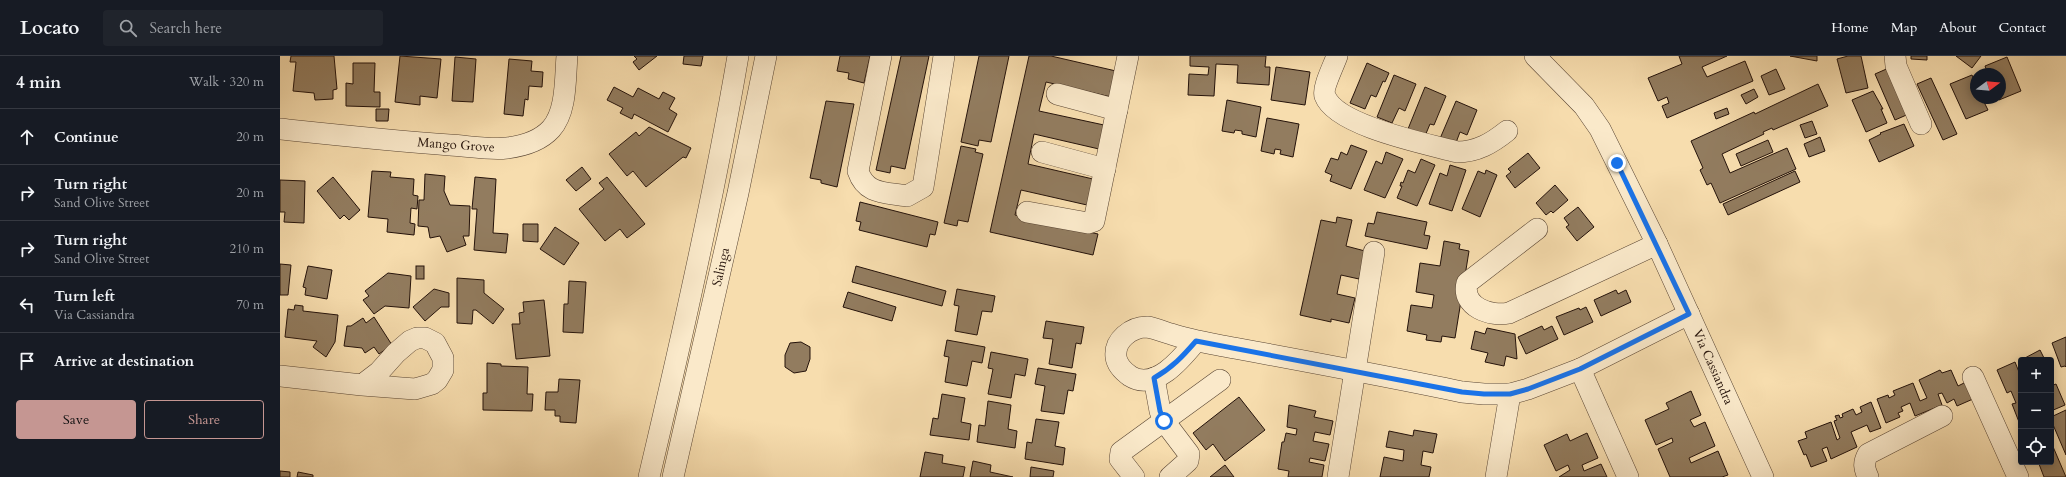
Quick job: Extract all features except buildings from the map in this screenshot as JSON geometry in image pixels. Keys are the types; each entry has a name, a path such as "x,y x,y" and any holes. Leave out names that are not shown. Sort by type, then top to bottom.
{"street":[{"name":"Mango Grove","path":"280,129 424,143 506,148 528,144 541,137 551,129 558,118 563,103 567,56"},
{"name":"Salinga","path":"649,477 672,383 722,149 738,56"},
{"name":"Salinga","path":"673,477 738,193 766,56"},
{"path":"881,56 858,170 862,181 871,190 907,196 923,187 944,56"},
{"path":"1027,212 1092,223 1094,221 1128,56"},
{"path":"1337,56 1325,90 1325,96 1339,113 1375,129 1457,152 1467,152 1493,142 1507,131"},
{"name":"Via Cassiandra","path":"1535,56 1584,106 1600,129 1689,314 1763,477"},
{"path":"1895,56 1896,66 1921,124"},
{"path":"1057,94 1117,110"},
{"path":"1042,152 1105,169"},
{"path":"1537,229 1467,283 1467,295 1474,306 1484,311 1496,314 1509,313 1656,244"},
{"path":"1338,477 1374,252"},
{"path":"1196,341 1168,371 1154,378 1143,380 1134,378 1119,366 1116,357 1117,346 1123,337 1133,330 1148,328 1196,341 1356,370 1462,392 1510,394 1548,382 1580,369 1689,314"},
{"path":"1580,369 1628,477"},
{"path":"280,376 362,385"},
{"path":"1973,376 2018,477"},
{"path":"1154,378 1160,411 1164,421 1186,449 1189,458 1186,464 1170,477"},
{"path":"1134,477 1120,459 1121,452 1220,380"},
{"path":"1496,477 1510,394"},
{"path":"1868,477 1864,468 1864,461 1868,454 1942,416"}],"route":[{"path":"1164,421 1160,411 1154,378 1168,371 1196,341 1356,370 1462,392 1510,394 1548,382 1580,369 1689,314 1617,163"}]}
